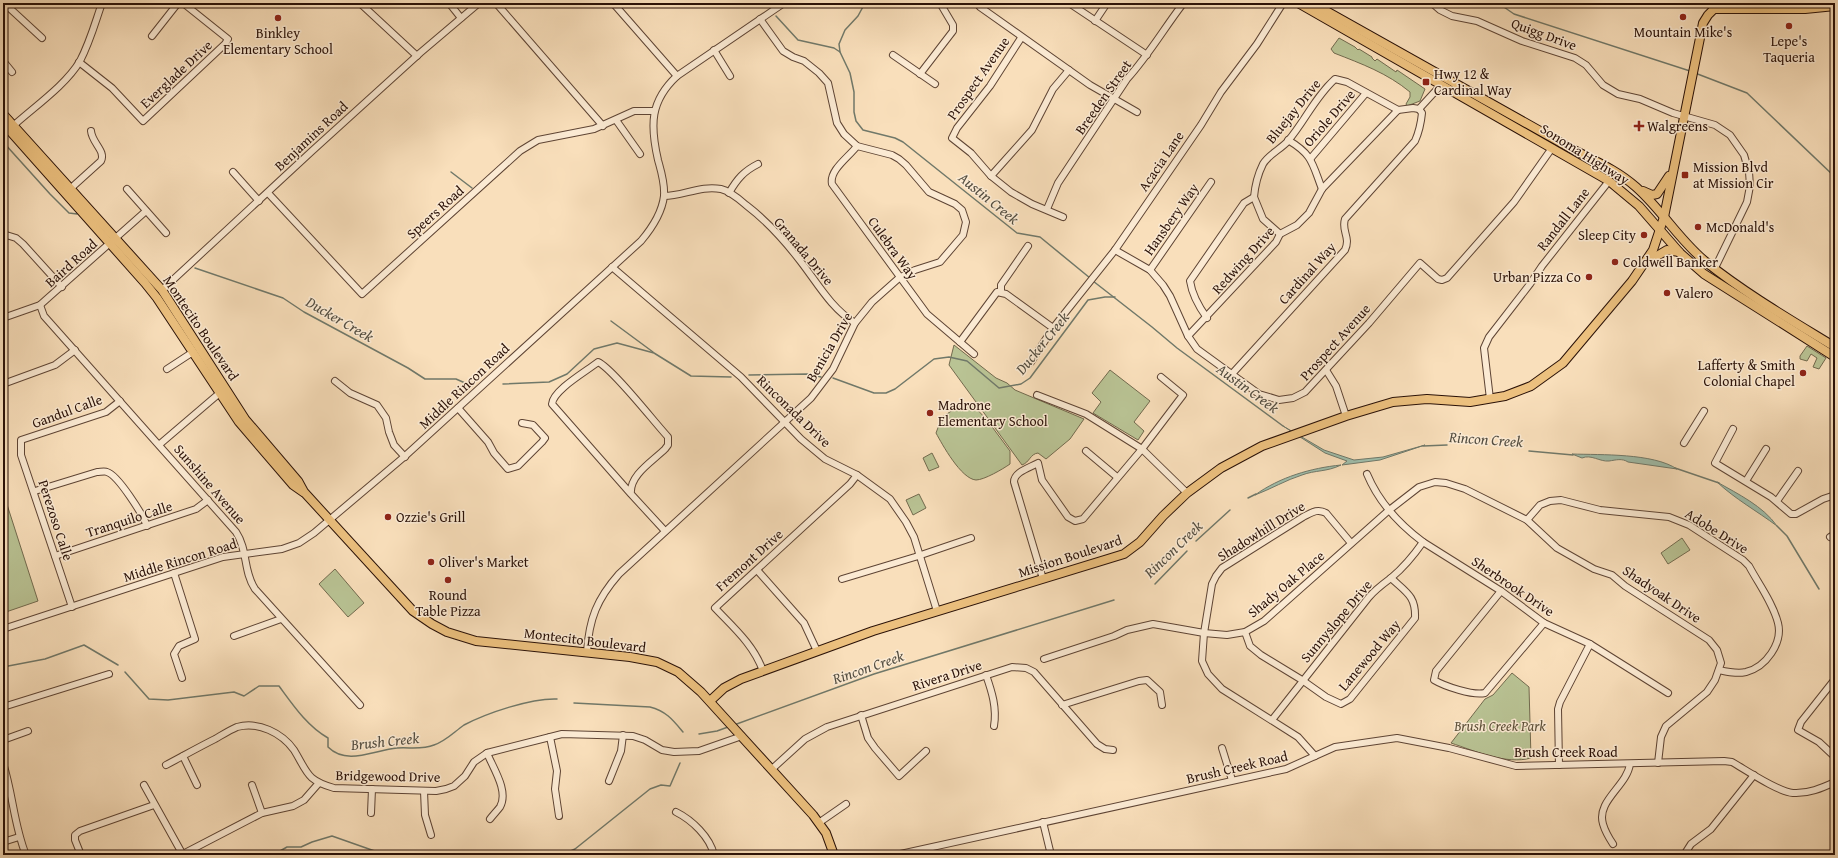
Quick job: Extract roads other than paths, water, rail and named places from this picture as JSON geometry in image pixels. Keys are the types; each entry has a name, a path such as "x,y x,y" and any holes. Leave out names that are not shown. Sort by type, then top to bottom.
{"main road":[{"name":"Sonoma Highway","path":"1298,3 1609,181 1634,201 1680,253 1716,283 1835,357"},
{"name":"Sonoma Highway","path":"1312,3 1574,150 1613,169 1637,188 1664,216 1693,250 1715,268 1739,287 1835,347"},
{"path":"1711,6 1805,10 1835,6"},
{"name":"Mission Boulevard","path":"710,701 732,683 873,631 1117,557 1131,550 1187,493 1233,461 1262,446 1384,404 1426,399 1470,402 1490,399 1531,386 1563,363 1645,264 1653,250 1664,216 1703,23 1711,6"},
{"path":"1441,85 1446,77"},
{"name":"Montecito Boulevard","path":"3,114 70,189 158,298 193,352 223,391"},
{"name":"Montecito Boulevard","path":"3,124 112,241 162,290 223,391 239,422 293,485 304,492 406,604 434,625 455,636 476,641 631,657 657,662 686,678 728,720 820,822 826,833 834,855"},
{"path":"1637,188 1650,194 1656,194 1661,190 1673,168"},
{"path":"1645,264 1667,250 1680,253"}],"street":[{"path":"4,3 42,38"},
{"path":"13,126 57,87 79,62 92,36 102,3"},
{"path":"152,36 178,3"},
{"name":"Everglade Drive","path":"79,62 112,88 143,121 225,44 228,39 225,35 183,3"},
{"path":"449,3 461,18"},
{"name":"Benjamins Road","path":"162,290 312,151 417,56 479,3"},
{"path":"496,3 603,126"},
{"path":"613,3 677,76"},
{"name":"Middle Rincon Road","path":"3,629 223,557 245,553 266,552 295,544 314,533 405,457 641,241 650,230 658,215 664,196 663,180 653,135 654,111 666,88 677,76 784,3"},
{"path":"920,74 953,31 954,25 940,3"},
{"path":"977,3 980,7 1021,38 1068,70 1137,112"},
{"path":"1069,3 1095,22 1147,55"},
{"path":"1095,22 1108,3"},
{"name":"Breeden Street","path":"1047,209 1058,183 1127,79 1147,55 1165,27 1185,3"},
{"name":"Acacia Lane","path":"1031,362 1053,328 1115,250 1201,125 1221,92 1257,44 1283,3"},
{"name":"Quigg Drive","path":"1432,3 1440,10 1452,16 1477,21 1522,41 1575,58 1586,65 1603,85 1613,91 1640,99 1685,117 1715,125 1730,135 1744,155 1749,172 1750,186 1747,202 1715,268"},
{"path":"361,4 417,56"},
{"name":"Benicia Drive","path":"587,652 591,623 602,594 619,574 665,530 811,398 833,368 855,323 872,302 900,278 915,270 935,265 943,260 963,235 966,228 965,216 962,210 955,204 929,192 900,160 892,155 857,146 844,134 837,123 828,83 819,73 804,61 783,51 760,19"},
{"name":"Prospect Avenue","path":"1021,38 990,86 957,128 952,138 971,153 991,176 1011,192 1032,204 1063,217"},
{"path":"714,50 730,76"},
{"path":"893,55 935,84"},
{"path":"3,61 12,72"},
{"path":"991,176 1032,130 1053,89 1068,70"},
{"name":"Bluejay Drive","path":"1254,197 1263,164 1288,140 1312,105 1335,80 1347,82 1398,110"},
{"path":"1398,110 1413,108 1419,109 1441,85"},
{"name":"Oriole Drive","path":"1311,158 1366,93"},
{"name":"Cardinal Way","path":"1231,375 1345,250 1348,240 1344,228 1345,219 1415,141 1419,132 1422,113 1419,109"},
{"name":"Redwing Drive","path":"1188,336 1207,318 1276,242 1280,234 1297,225 1305,217 1322,189 1398,110"},
{"name":"Speers Road","path":"268,193 362,294 520,151 531,143 538,140 594,130 634,111 654,111"},
{"path":"616,120 640,154"},
{"path":"70,189 103,158 103,154 92,139 91,131"},
{"path":"1288,140 1302,148 1311,158 1322,189"},
{"name":"Culebra Way","path":"857,146 834,171 831,180 832,184 927,314 974,354"},
{"name":"Prospect Avenue","path":"1115,250 1150,270 1170,296 1188,336 1197,349 1259,394 1269,398 1284,400 1305,392 1420,263 1438,279 1442,280 1447,278 1514,202 1552,148"},
{"path":"729,192 735,181 745,171 758,164"},
{"path":"234,172 259,201"},
{"name":"Randall Lane","path":"1490,399 1484,348 1489,338 1583,213 1609,181"},
{"name":"Hansbery Way","path":"1150,270 1211,182"},
{"name":"Granada Drive","path":"664,196 715,188 723,189 729,192 754,210 788,244 832,304 843,316 855,323"},
{"path":"127,189 166,233"},
{"path":"1207,318 1201,310 1190,281 1244,203 1254,197 1262,219 1280,234"},
{"name":"Baird Road","path":"3,318 40,305 146,211"},
{"path":"3,234 16,238 23,244 62,287"},
{"path":"1001,292 1002,285 1028,246"},
{"name":"Rinconada Drive","path":"612,267 741,378 785,423 826,459 857,475 890,499 906,522 920,555 937,611"},
{"path":"1001,292 1053,328"},
{"path":"960,342 993,295 1001,292"},
{"name":"Sunshine Avenue","path":"40,305 44,316 160,444 236,532 242,540 249,581 254,589 360,705"},
{"path":"3,384 55,365 74,350"},
{"path":"167,369 193,352"},
{"path":"631,494 630,488 633,480 665,449 668,445 668,438 614,377 602,364 598,362 581,376 572,380 553,398 552,404 557,412 631,494 665,530"},
{"path":"1326,370 1336,386 1346,416"},
{"path":"1043,579 1014,482 1016,474 1038,463 1042,480 1068,517 1075,521 1083,519 1142,449 1183,395 1161,377"},
{"path":"335,381 350,394 377,405 386,418 394,445 405,457"},
{"path":"160,444 223,391"},
{"path":"1037,395 1086,414 1142,449 1170,474 1187,493"},
{"name":"Gandul Calle","path":"21,440 106,412 120,401"},
{"path":"458,408 488,442 494,453 508,469 518,466 545,438 533,425 522,423"},
{"path":"1684,443 1704,411"},
{"path":"1733,429 1714,463 1777,501 1791,514 1796,514 1835,494"},
{"name":"Perezoso Calle","path":"21,440 21,455 35,491 72,607"},
{"path":"1746,481 1766,449"},
{"path":"1086,451 1117,477"},
{"path":"1777,501 1798,471"},
{"path":"35,491 92,473 107,472 113,476 129,495 144,517 148,526"},
{"name":"Sherbrook Drive","path":"1367,474 1381,502 1388,511 1412,534 1501,590 1544,623 1590,644 1668,693"},
{"name":"Fremont Drive","path":"763,671 759,659 751,647 715,608 850,484 857,475"},
{"name":"Shadyoak Drive","path":"1388,511 1419,487 1435,482 1446,483 1465,489 1527,520 1557,548 1594,569 1612,574 1626,586 1709,640 1719,656 1721,663 1719,670"},
{"name":"Tranquilo Calle","path":"55,556 196,509 208,500"},
{"name":"Adobe Drive","path":"1527,520 1540,505 1555,500 1561,500 1600,510 1669,517 1689,525 1743,560 1749,566 1774,611 1778,622 1778,637 1773,650 1757,667 1739,673 1719,670"},
{"name":"Shadowhill Drive","path":"1315,756 1298,737 1222,689 1208,674 1202,661 1204,633 1212,584 1222,568 1314,511 1326,513 1351,543"},
{"name":"Shady Oak Place","path":"1044,659 1114,636 1127,630 1153,624 1204,633 1226,635 1245,632 1264,621 1388,511"},
{"path":"842,579 971,538"},
{"name":"Sunnyslope Drive","path":"1272,720 1302,680 1369,597 1378,587 1391,578 1416,554 1423,542"},
{"path":"757,570 804,623 817,651"},
{"path":"174,573 195,639 179,646 174,654 182,678"},
{"name":"Lanewood Way","path":"1245,632 1250,646 1261,655 1302,680 1326,697 1341,704 1350,699 1415,618 1416,606 1410,596 1391,578"},
{"path":"1501,590 1436,671 1434,680 1476,694 1485,693 1544,623"},
{"path":"234,636 281,619"},
{"path":"1559,765 1558,710 1560,702 1590,644"},
{"name":"Rivera Drive","path":"772,769 805,739 816,732 861,715 1012,667 1026,668 1034,672 1097,744 1105,749 1113,750"},
{"path":"1658,763 1661,737 1666,726 1707,692 1716,680 1719,670"},
{"path":"3,707 109,674"},
{"path":"986,675 994,701 996,715 994,726"},
{"path":"1835,679 1832,686 1801,722 1798,730 1819,742 1835,757"},
{"path":"1062,705 1139,681 1147,680 1160,692 1162,705"},
{"path":"861,715 868,738 899,776 926,750"},
{"name":"Bridgewood Drive","path":"166,765 238,727 251,726 264,728 280,735 293,749 307,774 318,784 334,788 436,791 454,786 465,776 474,762 487,753 550,737 570,734 623,735 637,737 662,750 689,752 708,748 742,736"},
{"path":"3,740 28,731"},
{"path":"609,781 621,751 623,735"},
{"path":"550,737 557,771 555,789 559,816"},
{"name":"Brush Creek Road","path":"896,855 1292,767 1340,746 1397,738 1449,748 1516,766 1724,761 1732,762 1779,789 1794,793 1808,792 1835,782"},
{"path":"1222,748 1232,780"},
{"path":"487,753 502,788 504,797 500,806 490,819"},
{"path":"182,756 197,785"},
{"path":"3,764 9,782 19,837 26,855"},
{"path":"1613,844 1603,823 1603,812 1606,804 1629,773 1630,764"},
{"path":"1684,855 1690,844 1711,829 1754,775"},
{"path":"144,785 182,855 262,813 292,806 304,800 318,784"},
{"path":"252,785 262,813"},
{"path":"371,813 372,789"},
{"path":"424,791 425,815 431,835"},
{"path":"81,855 75,840 75,835 80,831 154,804"},
{"path":"820,822 846,804"},
{"path":"676,812 686,817 695,825 708,842 714,855"},
{"path":"1043,822 1051,855"},
{"path":"3,842 19,837"}],"waterway":[{"name":"Austin Creek","path":"865,3 858,16 845,30 839,44 840,52 850,73 854,92 854,112 856,121 863,130 895,138 903,142 1017,233 1040,237 1090,278"},
{"path":"1498,3 1514,14 1690,71"},
{"path":"776,16 798,40 834,48 840,52"},
{"path":"1695,73 1747,93 1835,177"},
{"name":"Ducker Creek","path":"4,143 69,213 77,214"},
{"path":"451,172 472,188"},
{"name":"Ducker Creek","path":"195,268 283,298 304,312 408,368 425,379 456,379 472,386"},
{"name":"Austin Creek","path":"1093,281 1177,348 1283,426"},
{"name":"Ducker Creek","path":"833,378 874,393 886,393 895,389 934,359 949,357 967,361 999,388 1021,384 1030,378 1088,300 1115,297"},
{"path":"611,321 653,352"},
{"name":"Ducker Creek","path":"503,384 549,382 567,374 594,349 617,343 654,353 691,376 731,377"},
{"name":"Ducker Creek","path":"749,375 808,374 821,377"},
{"name":"Rincon Creek","path":"1423,446 1447,445"},
{"name":"Rincon Creek","path":"1529,451 1573,455"},
{"name":"Rincon Creek","path":"1675,468 1719,483"},
{"name":"Rincon Creek","path":"1248,498 1256,494"},
{"name":"Rincon Creek","path":"1196,541 1230,510"},
{"name":"Rincon Creek","path":"1777,526 1787,536 1819,589"},
{"name":"Rincon Creek","path":"1155,584 1187,551"},
{"name":"Rincon Creek","path":"734,725 874,674 1114,600"},
{"name":"Brush Creek","path":"3,667 45,659 84,645 118,665"},
{"name":"Brush Creek","path":"125,672 149,699 168,700 234,692 244,696 259,686 279,686 295,708 307,721 328,738 328,747 335,753 352,756 388,749 429,747 450,736 464,725 485,716 509,707 546,699 557,699"},
{"name":"Brush Creek","path":"574,703 650,707 665,714 683,732"},
{"name":"Rincon Creek","path":"699,734 717,731 728,727"},
{"name":"Rincon Creek","path":"498,855 548,853 564,854 575,849 650,789 661,785 670,786 680,763"},
{"name":"Rincon Creek","path":"273,855 287,847 301,847 332,836 386,855"}],"place":[{"name":"Mountain Mike's","path":"1683,17"},
{"name":"Binkley Elementary School","path":"278,18"},
{"name":"Lepe's Taqueria","path":"1789,26"},
{"name":"Hwy 12 & Cardinal Way","path":"1426,82"},
{"name":"Walgreens","path":"1639,126"},
{"name":"Mission Blvd at Mission Cir","path":"1685,175"},
{"name":"McDonald's","path":"1698,227"},
{"name":"Sleep City","path":"1644,235"},
{"name":"Coldwell Banker","path":"1615,262"},
{"name":"Urban Pizza Co","path":"1589,277"},
{"name":"Valero","path":"1667,293"},
{"name":"Lafferty & Smith Colonial Chapel","path":"1803,373"},
{"name":"Madrone Elementary School","path":"930,413"},
{"name":"Ozzie's Grill","path":"388,517"},
{"name":"Oliver's Market","path":"431,562"},
{"name":"Round Table Pizza","path":"448,580"}],"park label":[{"name":"Brush Creek Park","path":"1500,726"}]}
